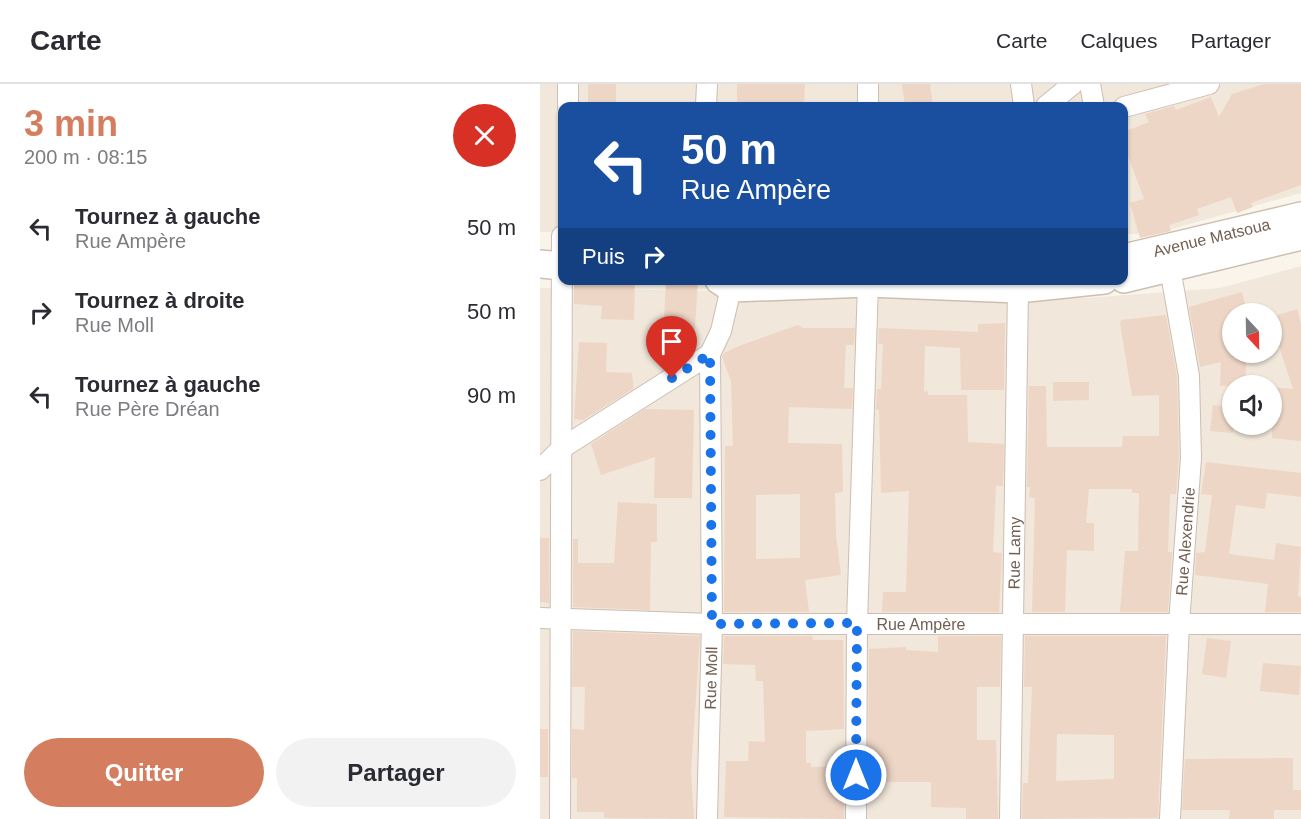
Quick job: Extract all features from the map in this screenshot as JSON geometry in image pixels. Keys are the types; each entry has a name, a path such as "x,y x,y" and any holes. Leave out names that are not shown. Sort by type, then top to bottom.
{"street":[{"path":"568,84 568,102"},
{"path":"706,102 707,84"},
{"path":"868,84 868,102"},
{"path":"1021,84 1023,102"},
{"path":"1051,102 1072,84"},
{"path":"1090,84 1093,102"},
{"path":"1128,106 1209,84"},
{"name":"Avenue Matsoua","path":"1128,270 1301,216"},
{"name":"Avenue Matsoua","path":"1128,272 1170,268 1301,236"},
{"path":"555,265 562,448 560,819"},
{"name":"Rue Alexendrie","path":"1170,268 1189,376 1191,458 1179,624 1170,819"},
{"name":"Rue Moll","path":"707,819 712,624 710,354 721,331 725,285"},
{"path":"856,819 857,623 868,285"},
{"name":"Avenue Matsoua","path":"918,285 1018,289 1044,285"},
{"name":"Rue Lamy","path":"1010,819 1018,289"},
{"path":"540,470 562,448 710,354"},
{"name":"Rue Ampère","path":"540,618 712,624 1301,624"}],"shaded area":[{"path":"540,84 1301,84 1301,193 1154,234 1128,234 1128,102 558,102 558,232 540,232"},
{"path":"1301,266 1301,819 540,819 540,288 1086,298 1220,288"}],"building":[{"path":"588,84 616,84 616,102 588,102"},
{"path":"737,84 805,84 804,102 737,102"},
{"path":"902,84 930,84 932,102 904,102"},
{"path":"1264,84 1301,84 1301,185 1251,203 1253,207 1237,213 1231,197 1197,209 1199,215 1169,225 1171,231 1140,238 1130,203 1144,199 1128,156 1128,130 1149,122 1145,114 1174,106 1176,110 1211,97 1219,117 1232,94"},
{"path":"574,285 635,285 634,320 601,319 602,306 574,304"},
{"path":"666,285 698,285 694,342 663,341"},
{"path":"1242,292 1245,303 1222,303 1222,363 1246,363 1246,375 1222,375 1222,386 1220,386 1221,362 1200,367 1189,307"},
{"path":"1297,309 1301,324 1301,441 1272,438 1272,435 1282,435 1282,388 1293,389 1282,355 1282,314"},
{"path":"1166,315 1177,377 1179,458 1176,494 1170,494 1168,552 1172,552 1168,612 1120,612 1125,551 1138,551 1139,493 1132,493 1132,489 1089,489 1086,523 1094,523 1094,551 1067,550 1065,612 1032,612 1035,498 1029,497 1030,487 1027,487 1029,386 1046,386 1047,447 1122,447 1123,436 1159,436 1159,395 1132,396 1120,323 1121,320"},
{"path":"1005,323 1004,390 961,390 960,348 925,346 924,392 928,391 928,395 967,395 968,442 1004,444 1003,486 996,486 993,552 1002,553 999,612 882,612 883,592 906,592 909,491 881,493 879,410 876,410 877,389 881,389 883,344 878,344 879,328 978,332 978,324"},
{"path":"798,325 803,328 855,328 854,345 846,345 844,388 853,388 852,409 789,407 788,443 842,444 843,492 835,493 836,535 841,575 805,580 809,612 724,612 725,446 733,446 731,381 722,357 724,353","holes":["800,494 800,558 756,559 756,495"]},
{"path":"579,342 607,343 606,372 632,373 633,382 633,389 583,420 574,419"},
{"path":"1053,382 1089,382 1089,400 1053,401"},
{"path":"1213,405 1222,406 1222,432 1210,431"},
{"path":"645,409 694,410 692,498 654,498 655,457 601,475 591,444"},
{"path":"1206,462 1301,473 1301,497 1267,493 1265,509 1236,505 1229,554 1274,560 1276,543 1301,547 1298,596 1301,597 1301,612 1265,612 1268,584 1195,575 1196,553 1205,552 1212,495 1201,494"},
{"path":"618,502 657,504 657,542 651,542 650,610 573,607 573,539 578,539 578,563 614,563"},
{"path":"540,538 549,538 549,603 540,602"},
{"path":"573,631 700,636 691,773 694,819 604,818 604,812 577,812 577,778 572,778 572,729 584,730 585,687 572,687"},
{"path":"724,636 812,636 813,640 843,640 844,729 806,731 806,763 811,763 811,767 844,766 844,819 724,817 726,761 748,761 749,741 765,742 763,681 756,681 755,665 723,664"},
{"path":"938,636 1001,636 1000,687 977,687 977,740 996,740 998,819 966,819 966,808 931,807 931,782 868,782 869,649 906,647 906,650 938,652"},
{"path":"1025,636 1166,636 1158,818 1022,819 1023,783 1028,783 1032,687 1024,687","holes":["1057,734 1114,735 1114,779 1056,781"]},
{"path":"1207,638 1231,641 1226,678 1202,674"},
{"path":"1263,663 1301,666 1299,695 1260,691"},
{"path":"540,729 548,729 548,777 540,777"},
{"path":"1293,758 1293,790 1301,790 1301,810 1274,810 1274,819 1229,819 1230,810 1182,810 1185,759"}],"route":[{"path":"672,378 710,354 712,624 857,623 856,775"}]}
